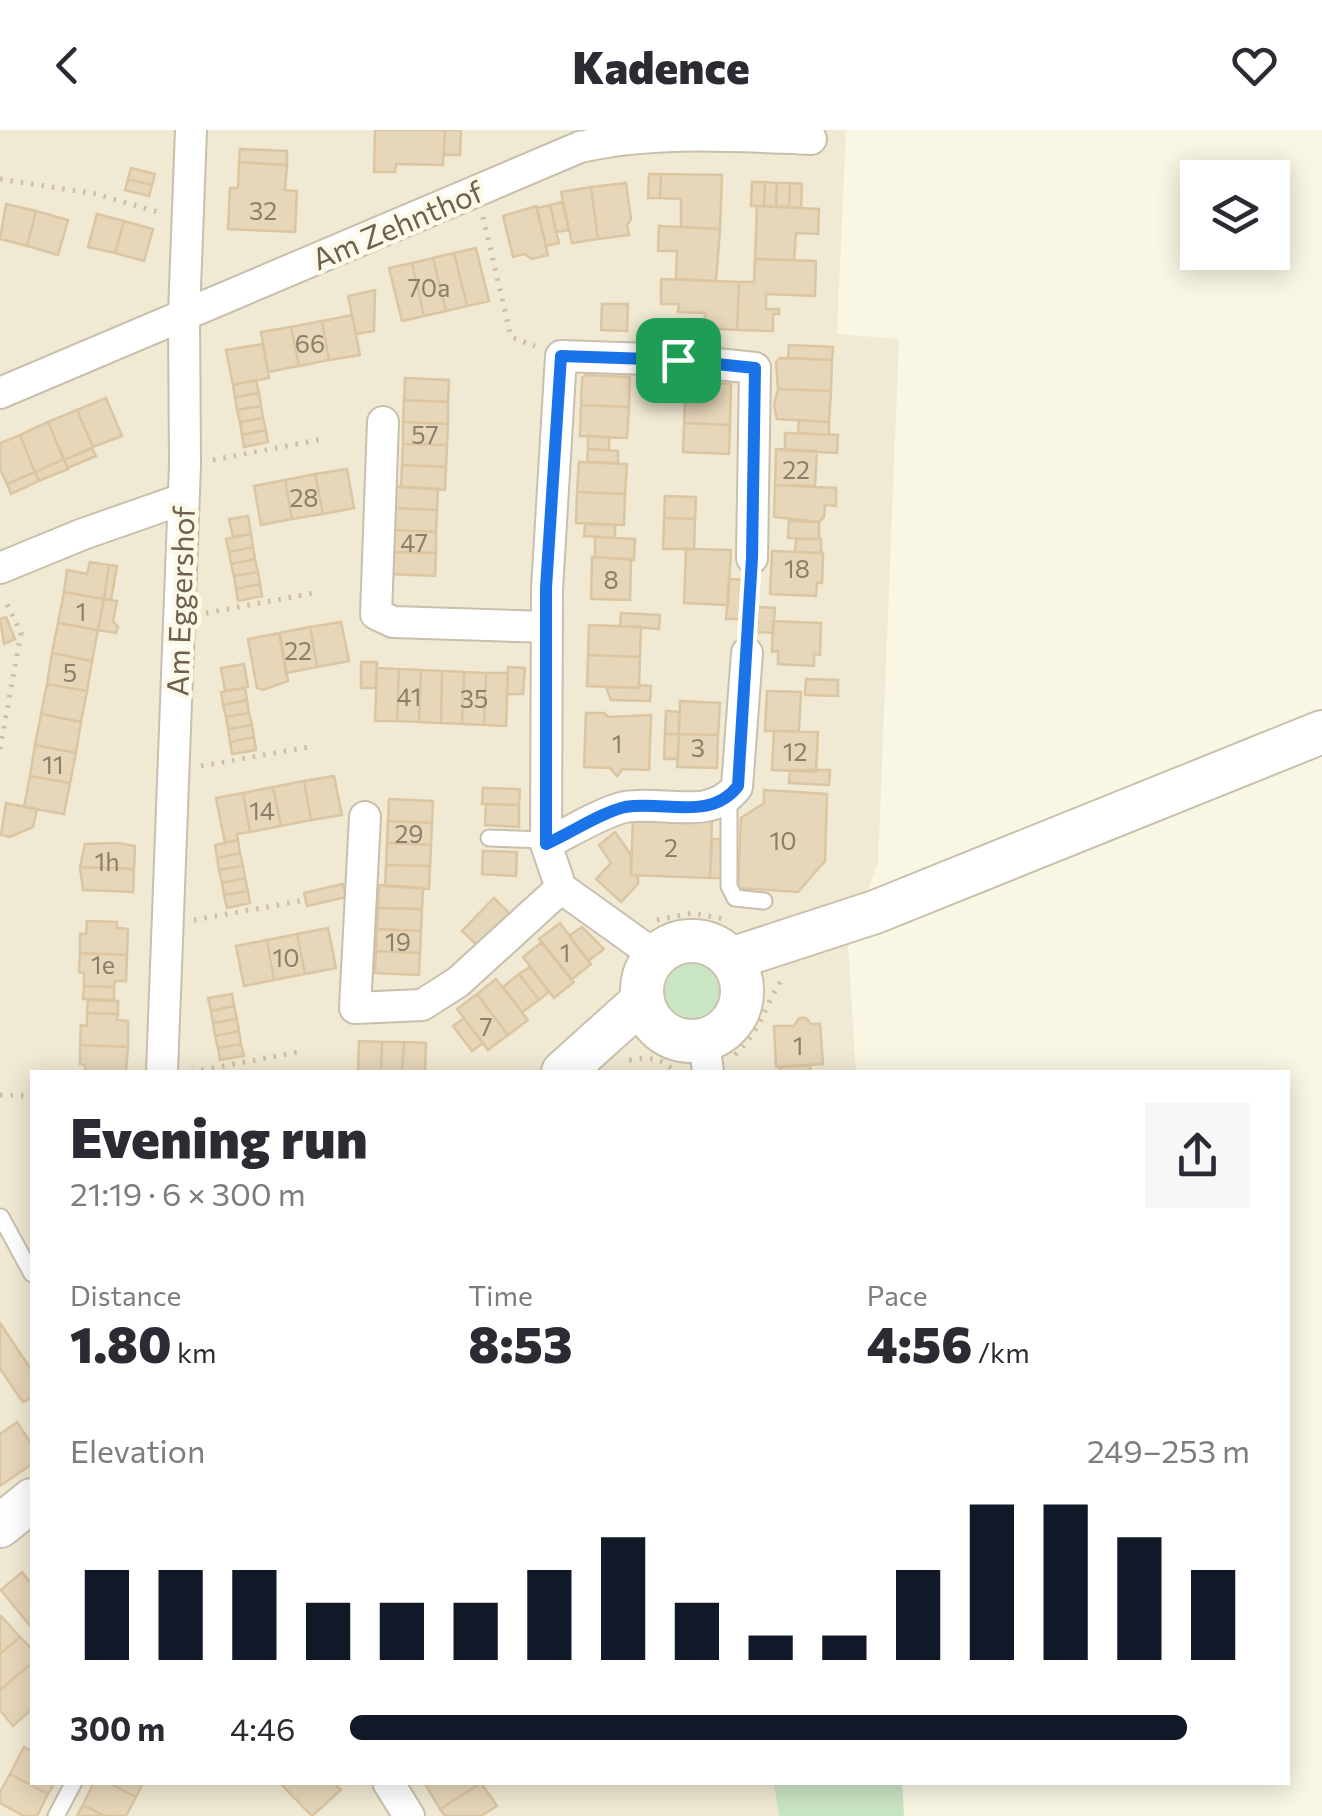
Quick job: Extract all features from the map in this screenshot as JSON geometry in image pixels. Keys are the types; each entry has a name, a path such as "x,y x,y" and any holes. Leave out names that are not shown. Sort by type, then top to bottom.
{"main road":[{"path":"751,977 721,950 694,941 667,948 656,956 642,984 652,1016 690,1042 707,1061 720,1033 732,1021 751,977 796,960 875,912 1322,732"},
{"path":"566,1070 652,1016"},
{"path":"592,1070 652,1016"},
{"path":"0,1526 30,1502"}],"street":[{"name":"Am Eggershof","path":"162,1070 185,465 184,314 191,130"},
{"name":"Am Zehnthof","path":"0,393 580,147 613,138 672,133 811,139"},
{"path":"656,956 562,888 546,842 547,628 561,356 678,360 755,368 752,558"},
{"path":"384,422 376,614 393,622 547,628"},
{"path":"0,568 183,500"},
{"path":"546,842 624,807 703,808 729,798 738,786 748,652"},
{"path":"364,818 355,1008 422,1004 458,982 562,888"},
{"path":"390,1785 409,1816"}],"lane":[{"path":"729,798 729,886 735,898 764,900"},
{"path":"489,838 546,842"},
{"path":"1,1217 30,1270"},
{"path":"56,1816 72,1785"}],"path":[{"path":"0,179 96,194 188,221"},
{"path":"477,191 511,337 561,356"},
{"path":"185,465 322,438"},
{"path":"748,652 752,558"},
{"path":"0,590 21,633 0,749"},
{"path":"178,618 314,592"},
{"path":"173,771 309,747"},
{"path":"166,925 300,901"},
{"path":"707,1061 731,1059 754,1036 766,1016 772,993 751,977"},
{"path":"199,1070 298,1052"},
{"path":"0,1095 30,1096"}],"shaded area":[{"path":"0,130 846,130 837,334 899,339 878,862 848,946 856,1070 30,1070 30,1785 902,1785 904,1816 0,1816"}],"green space":[{"path":"693,963 713,971 721,991 713,1011 693,1019 673,1011 665,991 673,971"},
{"path":"774,1785 902,1785 904,1816 779,1816"}],"building":[{"path":"375,130 445,130 443,165 396,164 395,172 374,172"},
{"path":"445,130 461,130 460,155 444,155"},
{"path":"240,149 287,151 287,165 239,162"},
{"path":"239,162 287,165 285,190 297,191 295,232 228,229 230,188 238,188"},
{"path":"131,168 155,174 152,185 128,179"},
{"path":"649,174 661,174 660,198 648,198"},
{"path":"661,174 722,175 720,229 681,227 681,199 660,198"},
{"path":"128,179 152,185 149,196 125,190"},
{"path":"752,182 765,182 764,206 751,206"},
{"path":"765,182 777,183 776,207 764,206"},
{"path":"626,183 629,235 598,239 591,187"},
{"path":"777,183 790,183 789,207 776,207"},
{"path":"790,183 802,184 801,208 789,207"},
{"path":"591,187 598,239 572,243 561,192"},
{"path":"562,202 569,230 556,232 550,205"},
{"path":"6,204 36,211 27,246 0,239"},
{"path":"550,205 559,243 546,246 537,208"},
{"path":"536,206 548,255 532,259 524,254 513,257 503,216"},
{"path":"757,206 819,209 818,234 796,233 794,260 755,259"},
{"path":"36,211 68,220 58,255 27,246"},
{"path":"97,214 124,221 115,253 88,247"},
{"path":"124,221 153,229 144,261 115,253"},
{"path":"659,226 720,229 716,281 676,279 677,251 658,251"},
{"path":"476,248 489,301 467,306 454,253"},
{"path":"454,253 467,306 446,311 433,258"},
{"path":"433,258 446,311 424,316 412,263"},
{"path":"755,259 816,261 815,296 766,294 766,309 779,309 779,314 773,314 773,331 737,330 739,282 754,282"},
{"path":"412,263 424,316 402,321 389,268"},
{"path":"661,279 739,282 737,330 704,328 705,313 678,312 679,304 661,304"},
{"path":"375,290 374,331 356,334 348,296"},
{"path":"602,304 628,304 627,331 601,330"},
{"path":"352,315 360,355 329,360 322,321"},
{"path":"322,321 329,360 299,366 291,327"},
{"path":"291,327 299,366 268,372 261,332"},
{"path":"263,344 269,378 233,385 226,350"},
{"path":"789,345 833,347 832,360 788,358"},
{"path":"780,358 832,360 831,391 778,389 776,362"},
{"path":"630,377 629,407 581,405 582,378"},
{"path":"405,378 449,380 448,402 404,400"},
{"path":"256,380 259,393 235,397 233,385"},
{"path":"686,382 731,384 730,425 684,423"},
{"path":"778,389 831,391 829,422 777,419 774,405"},
{"path":"259,393 261,406 237,410 235,397"},
{"path":"106,398 122,436 93,447 77,410"},
{"path":"404,400 448,402 448,424 403,422"},
{"path":"581,405 629,407 627,438 580,436"},
{"path":"261,406 263,418 240,422 237,410"},
{"path":"77,410 93,447 64,460 48,422"},
{"path":"263,418 266,430 242,435 240,422"},
{"path":"799,420 829,422 829,435 798,433"},
{"path":"48,422 64,459 35,472 20,435"},
{"path":"403,422 448,424 447,445 403,444"},
{"path":"684,423 730,425 729,454 683,452"},
{"path":"266,430 268,442 244,447 242,435"},
{"path":"785,433 838,435 837,453 785,450"},
{"path":"20,435 35,472 7,484 0,469 0,443"},
{"path":"588,436 609,437 609,450 588,449"},
{"path":"403,444 447,445 446,467 402,465"},
{"path":"92,448 96,456 68,468 64,460"},
{"path":"588,449 618,451 618,463 587,462"},
{"path":"776,449 817,451 815,486 775,485"},
{"path":"64,459 68,469 39,481 35,472"},
{"path":"579,462 627,464 625,494 577,492"},
{"path":"402,465 446,467 445,490 401,487"},
{"path":"347,469 354,508 323,514 315,474"},
{"path":"35,472 39,481 11,494 7,484"},
{"path":"315,474 323,514 292,519 285,480"},
{"path":"285,480 292,519 261,525 254,486"},
{"path":"775,485 836,488 836,506 825,505 824,517 819,522 774,517"},
{"path":"394,486 438,489 437,510 394,508"},
{"path":"577,492 625,494 624,525 576,523"},
{"path":"665,496 696,497 695,519 664,518"},
{"path":"394,508 437,510 436,532 393,530"},
{"path":"248,516 251,534 233,537 229,519"},
{"path":"664,518 695,519 694,549 663,549"},
{"path":"789,521 819,522 819,539 788,538"},
{"path":"585,524 615,525 615,538 584,536"},
{"path":"393,530 436,532 436,553 392,552"},
{"path":"251,534 253,547 229,552 226,539"},
{"path":"595,537 635,539 634,560 595,557"},
{"path":"796,539 821,539 821,553 795,552"},
{"path":"253,547 255,559 231,564 229,552"},
{"path":"686,550 731,550 728,605 684,603"},
{"path":"772,551 823,553 822,583 817,583 816,596 770,594"},
{"path":"392,552 436,553 435,576 391,574"},
{"path":"592,557 631,559 630,600 591,599"},
{"path":"255,559 258,572 234,576 231,564"},
{"path":"90,562 109,565 104,599 64,592 67,570 87,574"},
{"path":"109,565 117,566 111,600 104,599"},
{"path":"258,572 260,584 236,589 234,576"},
{"path":"729,579 743,580 741,619 726,619"},
{"path":"260,584 262,596 238,601 236,589"},
{"path":"64,592 104,599 98,630 58,623"},
{"path":"104,599 117,601 113,621 118,627 116,633 98,630"},
{"path":"758,607 775,608 773,633 757,632"},
{"path":"621,613 660,615 659,629 620,626"},
{"path":"6,617 15,639 4,644 0,619"},
{"path":"773,621 821,623 820,655 814,654 814,666 778,664 778,651 772,652"},
{"path":"341,622 349,661 317,667 310,627"},
{"path":"58,623 98,630 92,661 52,653"},
{"path":"589,625 641,627 640,657 588,655"},
{"path":"310,627 317,667 286,673 279,633"},
{"path":"280,633 288,681 263,690 257,688 248,639"},
{"path":"52,653 92,661 87,691 47,684"},
{"path":"588,655 640,657 639,688 587,686"},
{"path":"361,662 377,662 376,688 361,688"},
{"path":"244,664 248,687 225,691 221,668"},
{"path":"508,667 525,668 523,694 507,694"},
{"path":"377,668 399,669 397,721 375,721"},
{"path":"399,669 421,670 419,722 397,721"},
{"path":"421,670 442,671 441,723 419,722"},
{"path":"442,671 464,672 462,724 441,723"},
{"path":"464,672 486,673 484,725 462,724"},
{"path":"486,673 508,673 506,726 484,725"},
{"path":"806,679 838,680 838,696 805,695"},
{"path":"47,684 87,691 81,722 41,714"},
{"path":"638,685 651,686 650,701 611,700 606,687 639,688"},
{"path":"245,688 247,700 223,705 221,692"},
{"path":"767,691 801,692 799,731 765,731"},
{"path":"247,700 249,713 226,717 223,705"},
{"path":"680,701 720,703 718,735 679,734"},
{"path":"666,711 679,712 679,734 665,734"},
{"path":"249,713 252,725 228,729 226,717"},
{"path":"586,713 604,713 608,717 651,715 649,770 623,769 617,776 610,768 584,767"},
{"path":"41,714 81,722 76,753 35,745"},
{"path":"252,725 254,737 230,742 228,729"},
{"path":"774,731 818,732 816,772 772,770"},
{"path":"665,734 679,734 678,759 664,759"},
{"path":"679,734 718,735 717,768 677,767"},
{"path":"254,737 256,750 232,754 230,742"},
{"path":"35,745 76,753 70,783 30,776"},
{"path":"790,770 830,770 829,785 789,783"},
{"path":"30,776 70,783 64,814 24,807"},
{"path":"334,776 342,815 311,820 304,781"},
{"path":"304,781 311,820 281,826 273,787"},
{"path":"273,787 281,826 250,832 243,793"},
{"path":"483,788 520,789 519,805 482,804"},
{"path":"764,790 827,794 825,861 798,892 738,888 741,818 764,803"},
{"path":"243,793 250,832 237,834 238,840 225,843 216,798"},
{"path":"389,799 433,801 432,823 388,821"},
{"path":"6,803 37,809 33,827 10,837 1,835"},
{"path":"486,804 519,805 519,827 485,825"},
{"path":"633,818 712,820 710,878 631,875"},
{"path":"388,821 432,823 431,845 387,843"},
{"path":"615,832 631,855 631,875 638,876 638,884 621,902 596,879 611,863 599,845"},
{"path":"712,839 724,839 722,878 710,878"},
{"path":"238,840 240,853 217,858 215,845"},
{"path":"387,843 431,845 430,866 386,865"},
{"path":"85,844 135,846 134,869 80,867"},
{"path":"483,851 517,852 516,876 482,874"},
{"path":"240,853 243,866 219,870 217,858"},
{"path":"386,865 430,866 429,889 385,886"},
{"path":"243,866 245,878 222,883 219,870"},
{"path":"80,867 134,869 133,892 83,890"},
{"path":"245,878 248,891 224,895 222,883"},
{"path":"343,884 346,897 307,906 304,893"},
{"path":"379,885 423,888 422,909 378,908"},
{"path":"248,891 250,903 227,908 224,895"},
{"path":"494,898 511,915 479,947 462,931"},
{"path":"378,908 422,909 421,931 377,929"},
{"path":"87,921 117,922 117,928 128,929 127,955 80,953 80,934 86,934"},
{"path":"560,923 591,964 571,980 539,939"},
{"path":"582,927 604,949 588,961 569,936"},
{"path":"328,928 336,968 305,974 297,934"},
{"path":"377,929 421,931 420,953 376,951"},
{"path":"297,934 305,974 274,980 267,940"},
{"path":"267,940 274,980 244,986 236,946"},
{"path":"542,942 574,982 554,998 523,957"},
{"path":"376,951 420,953 419,975 375,973"},
{"path":"80,953 127,955 126,981 115,981 114,987 84,986 84,973 79,972"},
{"path":"530,967 549,992 539,1000 519,974"},
{"path":"519,974 539,1000 522,1012 503,987"},
{"path":"496,979 528,1020 508,1035 477,994"},
{"path":"84,986 114,987 114,1000 83,999"},
{"path":"232,994 234,1006 211,1011 208,998"},
{"path":"477,994 508,1035 488,1050 457,1009"},
{"path":"88,1000 118,1001 118,1014 87,1013"},
{"path":"234,1006 237,1019 213,1023 211,1011"},
{"path":"87,1013 118,1014 117,1020 128,1021 128,1047 80,1045 81,1025 87,1026"},
{"path":"464,1018 483,1043 472,1051 453,1026"},
{"path":"799,1018 820,1024 823,1064 776,1067 774,1026 794,1026"},
{"path":"237,1019 239,1031 215,1036 213,1023"},
{"path":"239,1031 241,1044 218,1048 215,1036"},
{"path":"359,1041 382,1042 381,1070 358,1070"},
{"path":"382,1042 404,1042 402,1070 381,1070"},
{"path":"404,1042 426,1043 425,1070 402,1070"},
{"path":"241,1044 244,1056 220,1060 218,1048"},
{"path":"80,1045 128,1047 126,1070 85,1070 85,1065 80,1064"},
{"path":"810,1065 811,1070 780,1070"},
{"path":"0,1323 30,1368 30,1398 23,1402 0,1369"},
{"path":"17,1422 30,1442 30,1465 0,1486 0,1434"},
{"path":"22,1572 30,1582 30,1626 1,1590"},
{"path":"0,1617 20,1637 0,1654"},
{"path":"20,1637 30,1647 30,1665 0,1690 0,1654"},
{"path":"30,1665 30,1711 13,1726 0,1710 0,1690"},
{"path":"24,1747 30,1750 30,1785 10,1774"},
{"path":"10,1774 48,1794 37,1816 24,1816 0,1803 0,1792"},
{"path":"31,1785 53,1785 48,1794"},
{"path":"93,1785 113,1785 136,1797 126,1816 105,1816 83,1805"},
{"path":"113,1785 142,1785 136,1797"},
{"path":"282,1785 336,1785 341,1790 312,1816"},
{"path":"426,1785 478,1785 440,1809"},
{"path":"478,1785 482,1785 497,1806 481,1816 445,1816 440,1809"},
{"path":"83,1805 105,1816 77,1816"}],"route":[{"path":"561,356 678,360 755,368 752,558 738,786 729,798 703,808 624,807 546,844 546,588 561,356"}]}
